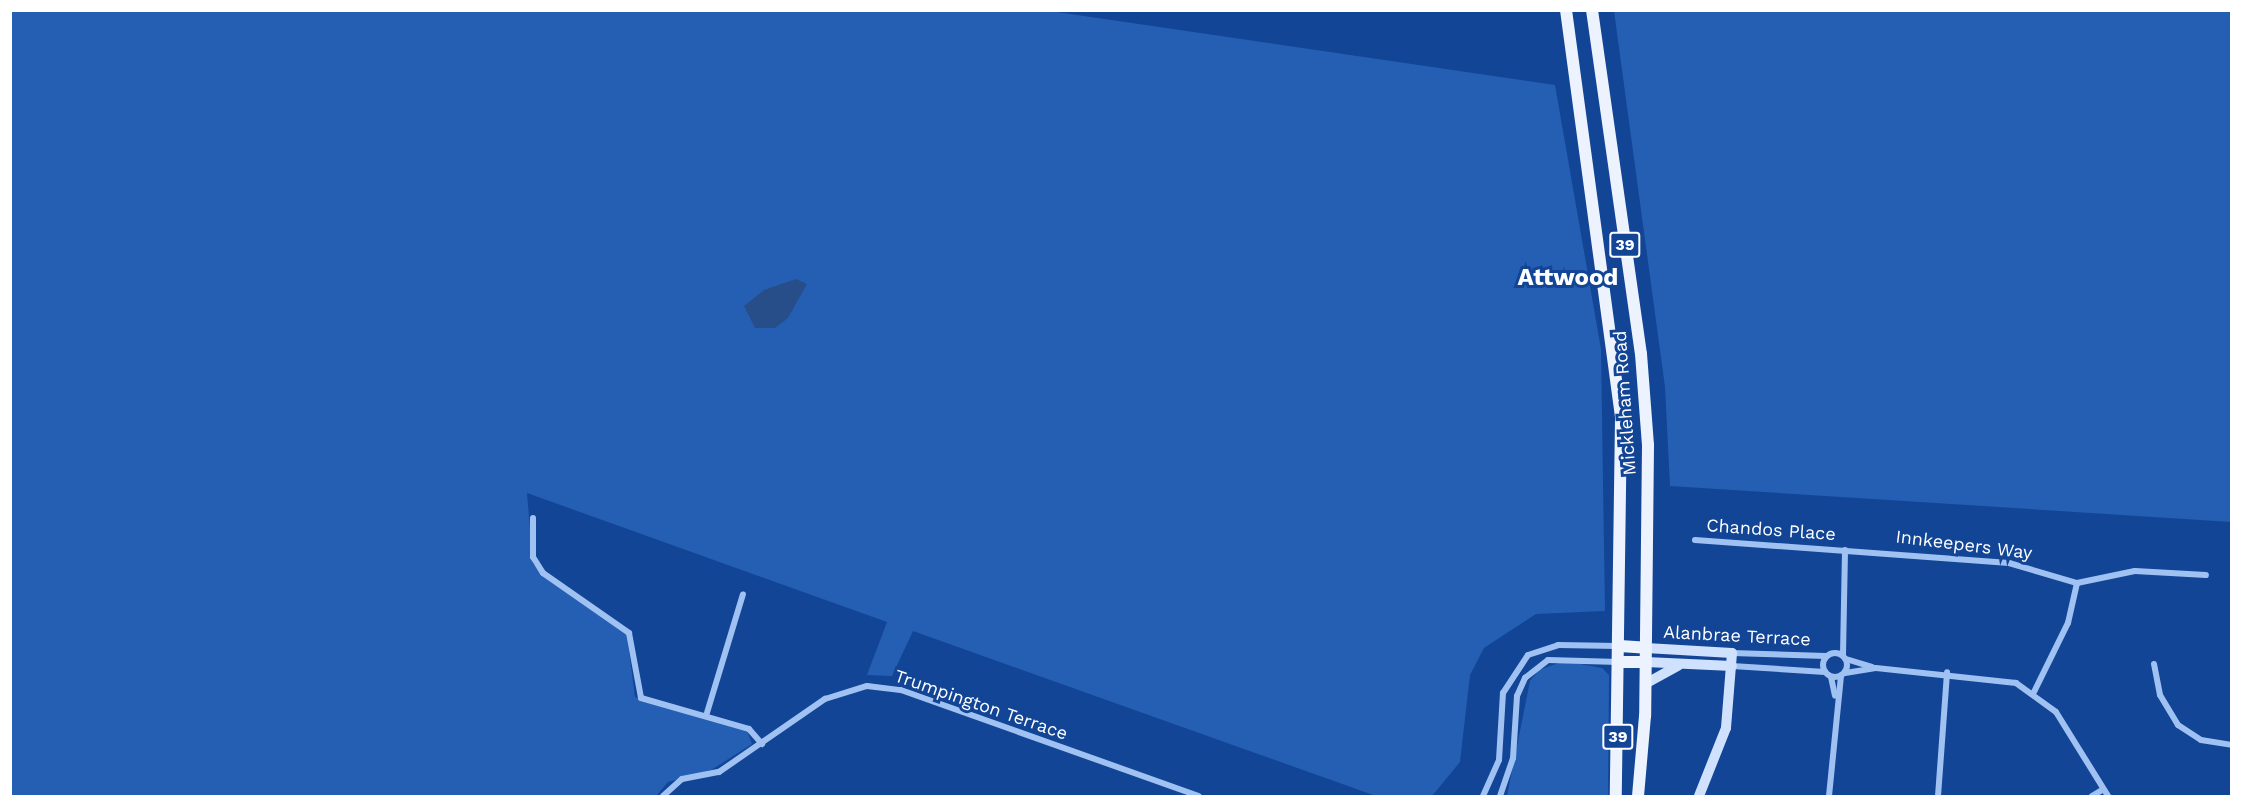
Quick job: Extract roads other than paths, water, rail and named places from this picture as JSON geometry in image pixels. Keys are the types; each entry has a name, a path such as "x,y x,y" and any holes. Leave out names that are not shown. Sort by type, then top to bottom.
{"main road":[{"name":"Mickleham Road","path":"1566,10 1617,370 1623,464 1616,796"},
{"name":"Mickleham Road","path":"1592,10 1644,380 1649,481 1646,662 1638,796"},
{"path":"1620,646 1646,648"},
{"path":"1620,662 1646,662"}],"street":[{"path":"533,518 533,557 543,573 628,633 641,698 749,729 762,744"},
{"name":"Chandos Place","path":"1695,540 1845,550"},
{"path":"1828,796 1835,700 1843,674 1844,657 1840,632 1845,550"},
{"name":"Innkeepers Way","path":"1845,550 2009,562 2077,583"},
{"path":"2034,692 2064,632 2077,583 2135,571 2206,574"},
{"path":"706,716 743,594"},
{"path":"1835,700 1831,677 1825,672 1829,655 1840,632"},
{"path":"1484,796 1498,760 1503,693 1528,655 1558,645 1620,646"},
{"name":"Alanbrae Terrace","path":"1646,648 1844,657"},
{"path":"1699,796 1725,728 1732,653"},
{"path":"1844,657 1876,668"},
{"path":"1500,796 1513,759 1517,696 1525,678 1548,660 1620,662"},
{"name":"Alanbrae Terrace","path":"1646,662 1825,672"},
{"path":"1645,684 1684,664"},
{"path":"2154,664 2160,695 2178,725 2201,740 2232,745"},
{"path":"1831,677 1876,668 1947,672 2001,678 2034,692 2067,726 2102,790 2108,796"},
{"path":"1938,796 1947,672"},
{"name":"Trumpington Terrace","path":"663,796 682,779 719,772 839,692 883,687 1199,796"},
{"path":"2092,796 2102,790"}],"district":[{"name":"Attwood","path":"1568,278"}]}
